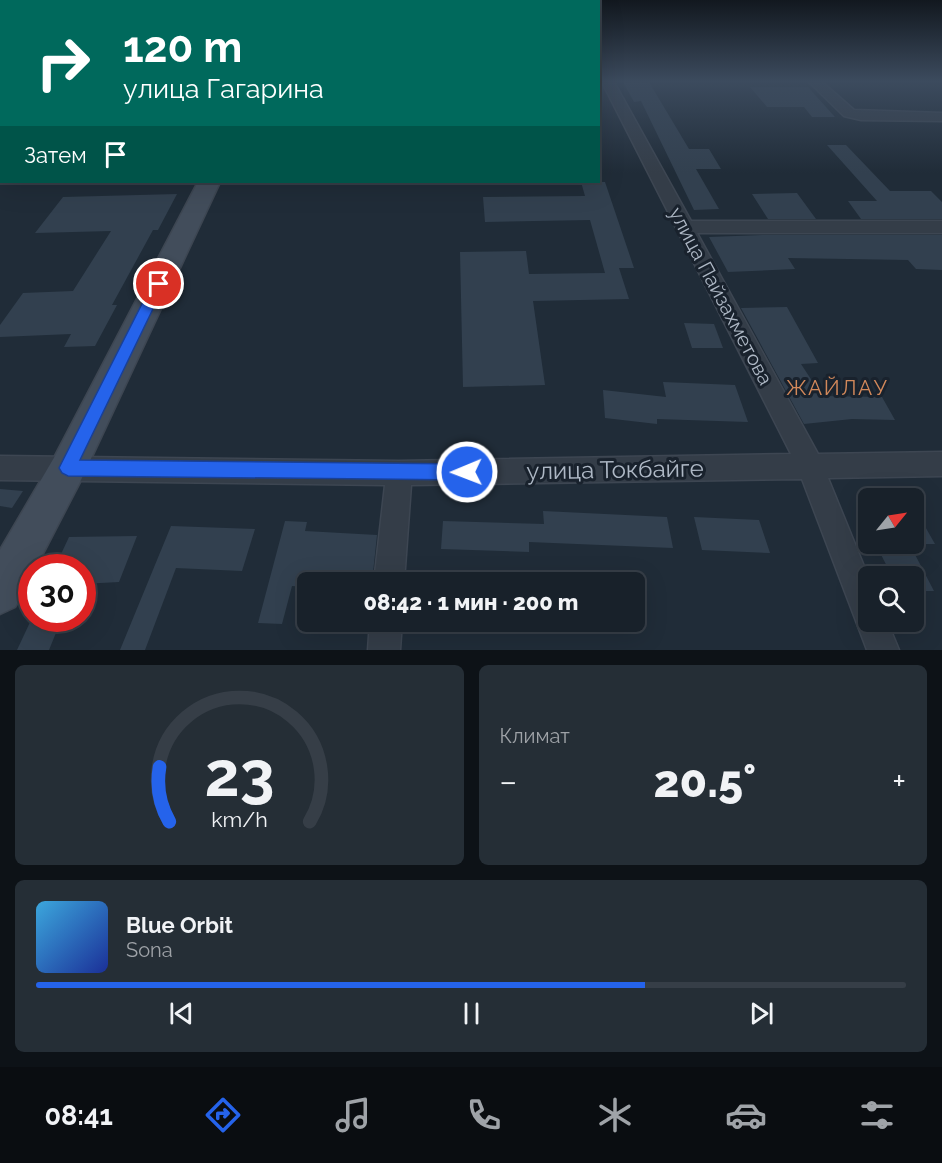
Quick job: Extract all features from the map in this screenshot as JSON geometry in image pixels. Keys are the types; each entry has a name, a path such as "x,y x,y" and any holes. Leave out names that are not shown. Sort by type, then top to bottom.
{"main road":[{"path":"0,592 68,468 210,183"}],"street":[{"name":"улица Пайзахметова","path":"624,112 811,467 858,587"},
{"path":"848,112 861,116 942,117"},
{"path":"685,227 942,227"},
{"name":"улица Токбайге","path":"0,468 399,473 942,464"},
{"path":"390,572 399,473"},
{"path":"384,650 385,632"},
{"path":"876,632 883,650"}],"building":[{"path":"647,112 667,112 689,149 709,149 721,169 696,169 719,209 694,210"},
{"path":"808,112 831,112 835,117 812,117"},
{"path":"827,145 846,145 890,191 931,191 942,202 942,219 861,219 848,201 877,201"},
{"path":"605,182 634,268 619,268 629,299 533,301 545,385 463,387 460,252 526,251 529,274 605,273 590,220 485,222 483,197 585,196 581,183"},
{"path":"797,193 816,219 768,219 752,194"},
{"path":"177,194 158,230 153,230 112,305 117,305 95,346 64,347 71,334 0,337 0,325 23,293 73,291 111,231 35,233 63,197"},
{"path":"942,235 942,270 916,269 908,260 788,258 795,269 728,272 709,237"},
{"path":"787,307 818,363 801,364 822,396 882,397 895,420 852,419 804,424 741,308"},
{"path":"684,323 714,324 723,348 692,348"},
{"path":"663,382 735,385 748,422 657,419 657,424 605,418 603,390 666,397"},
{"path":"0,489 23,491 12,508 0,506"},
{"path":"543,511 667,517 673,548 529,542 529,552 441,549 443,521 544,524"},
{"path":"694,517 759,520 770,553 702,550"},
{"path":"285,521 307,522 305,531 377,535 373,572 297,572 297,586 292,586 282,624 258,623"},
{"path":"924,525 935,544 924,544"},
{"path":"171,526 255,529 242,571 176,568 145,650 120,650"},
{"path":"137,536 119,582 96,583 96,554 61,554 69,537"},
{"path":"881,554 915,554 921,566 887,566"},
{"path":"924,572 934,591 924,591"},
{"path":"25,632 56,632 49,650 17,650"}],"district":[{"name":"ЖАЙЛАУ","path":"837,388"}],"route":[{"path":"159,284 68,468 467,472"}]}
